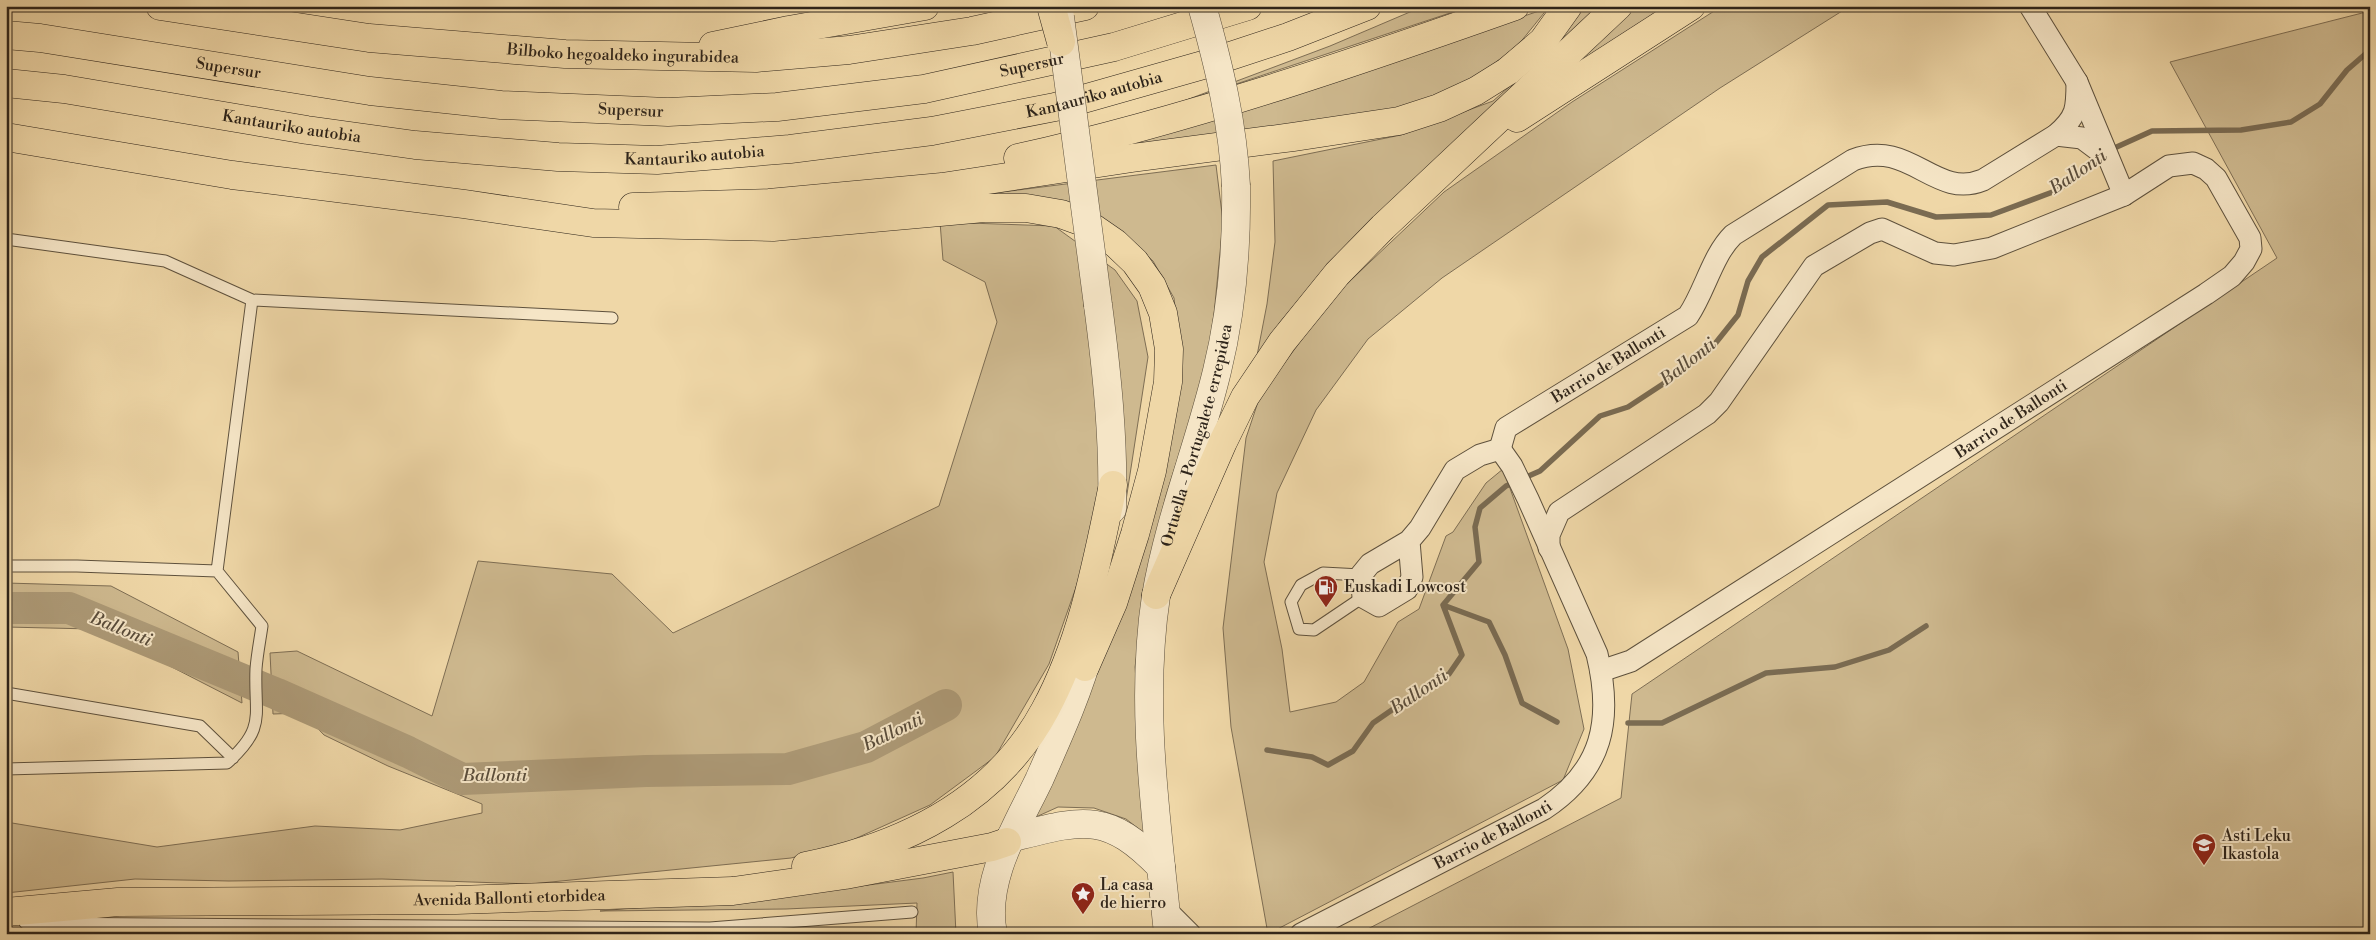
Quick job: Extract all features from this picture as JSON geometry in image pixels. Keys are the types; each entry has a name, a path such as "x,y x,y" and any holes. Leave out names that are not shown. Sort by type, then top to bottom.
{"main road":[{"name":"Bilboko hegoaldeko ingurabidea","path":"160,6 369,38 565,54 756,58 849,50 972,31 1085,6"},
{"path":"666,56 789,30 925,6"},
{"path":"1051,6 1061,42"},
{"name":"Supersur","path":"6,35 40,38 370,91 501,105 668,112 777,107 924,89 1114,47 1248,6"},
{"name":"Kantauriko autobia","path":"6,83 64,89 307,130 415,145 558,158 657,160 790,149 932,131 1054,107 1203,65 1288,37 1367,6"},
{"path":"838,196 1019,158 1125,132 1323,73 1515,6"},
{"path":"464,204 616,208 694,207 942,187 1132,158 1399,121 1439,108 1476,91 1508,71 1542,41 1568,6"},
{"path":"1156,595 1227,435 1246,397 1277,350 1337,274 1383,227 1618,6"},
{"path":"1446,168 1506,125 1691,6"},
{"path":"6,137 232,174 464,204 593,224 676,227 773,227 984,208 1026,208 1061,214 1086,223 1115,243 1135,262 1152,286 1163,313 1169,349 1168,382 1152,471 1136,534 1113,603 1086,667"},
{"path":"676,891 818,863 884,844 937,820 983,788 1017,752 1045,710 1067,663 1086,606 1112,485"},
{"name":"Avenida Ballonti etorbidea","path":"6,912 118,902 456,900 588,897 676,891 733,891 845,875 992,847 1009,840"}],"street":[{"path":"994,934 992,896 1009,840 1039,779 1086,667 1096,628 1111,549 1112,485 1107,377 1061,42 1059,6"},
{"name":"Ortuella - Portugalete errepidea","path":"1167,922 1148,724 1149,662 1156,595 1174,519 1217,372 1227,323 1234,273 1236,229 1234,152 1215,53 1202,6"},
{"path":"2030,6 2077,82 2106,156 2124,195"},
{"name":"Barrio de Ballonti","path":"1301,934 1544,809 1565,795 1587,768 1596,751 1605,713 1601,671 1597,654 1528,499 1512,466 1500,449 1506,428 1688,316 1726,243 1733,235 1853,160 1867,154 1891,156 1952,185 1972,184 1983,180 2056,135 2075,115 2077,82"},
{"path":"2056,135 2082,138 2106,156"},
{"name":"Barrio de Ballonti","path":"1572,502 1707,414 1719,402 1814,266 1870,233 1882,229 1935,253 1954,255 1992,248 2124,195 2169,166 2186,163 2199,166 2216,178 2250,238 2251,249 2232,276 2206,294 1631,661 1601,671"},
{"path":"1409,541 1412,577 1407,589 1379,606 1363,597 1361,575 1370,564 1409,541 1420,528 1455,470 1480,454 1500,449"},
{"path":"1528,499 1545,507 1572,502"},
{"path":"1549,548 1549,535 1553,523 1559,512 1572,502"},
{"path":"1009,840 1056,826 1090,823 1112,828 1128,837 1144,849 1161,867"},
{"path":"1167,922 1190,934"}],"lane":[{"path":"6,239 165,261 252,300 612,318"},
{"path":"6,769 227,764 247,744 257,720 256,668 262,626 217,571 252,300"},
{"path":"6,566 77,566 217,571"},
{"path":"1361,575 1323,573 1301,585 1291,602 1299,629 1314,630 1363,597"},
{"path":"6,693 200,726 233,758"},
{"name":"Avenida Ballonti etorbidea","path":"6,923 710,928 912,912"}],"shaded area":[{"path":"1424,6 1471,6 1173,105 1330,46"},
{"path":"1579,6 1601,6 1321,273 1280,322 1255,366 1267,304 1275,242 1273,161 1401,135 1493,101 1535,64"},
{"path":"1636,6 1677,6 1547,89"},
{"path":"1722,6 1850,6 1720,88 1442,278 1368,339 1316,410 1277,493 1264,562 1282,649 1290,712 1336,702 1364,682 1398,622 1419,609 1446,536 1453,532 1486,483 1503,469 1568,649 1584,729 1563,780 1268,934 1231,727 1223,628 1246,438 1260,396 1334,296 1444,192 1572,102"},
{"path":"1548,8 1519,44 1477,77 1397,112 1269,131 1120,145 1423,50"},
{"path":"2370,11 2370,934 1358,934 1621,798 1632,694 2277,258 2170,62"},
{"path":"1216,165 1223,222 1214,314 1205,374 1166,495 1151,558 1135,667 1148,836 1126,819 1094,808 1058,807 1036,817 1090,693 1176,316 1174,298 1153,261 1127,237 947,199"},
{"path":"940,222 1054,226 1115,270 1137,301 1148,357 1125,507 1088,553 1049,664 995,757 930,805 839,846 791,858 531,884 382,879 229,881 135,879 6,893 6,822 157,847 315,826 400,830 482,813 482,804 388,766 324,735 303,713 273,714 270,653 297,651 432,716 478,561 612,574 673,633 939,506 997,322 985,282 943,260"},
{"path":"6,583 111,586 238,652 242,703 125,643 92,629 6,627"},
{"path":"953,872 956,934 916,934 917,903 786,909 600,911 814,892 923,878"}],"waterway":[{"name":"Ballonti","path":"2110,150 2152,131 2241,130 2291,122 2320,104 2347,70 2370,50"},
{"name":"Ballonti","path":"1267,750 1312,757 1328,765 1353,751 1373,723 1428,685 1449,674 1462,655 1443,605 1479,562 1475,527 1480,508 1506,486 1540,471 1600,416 1628,407 1663,384 1714,345 1738,315 1748,281 1762,257 1828,205 1887,202 1936,217 1991,215 2058,190 2101,157"},
{"path":"1443,605 1489,622 1505,655 1522,703 1557,722"},
{"name":"Ballonti","path":"6,608 69,608 277,694 408,752 462,779 646,771 788,769 866,747 946,705"},
{"path":"1628,723 1662,723 1766,673 1835,667 1889,650 1926,626"}],"place":[{"name":"Euskadi Lowcost","path":"1326,608"},
{"name":"Asti Leku Ikastola","path":"2204,866"},
{"name":"La casa de hierro","path":"1083,915"}]}
